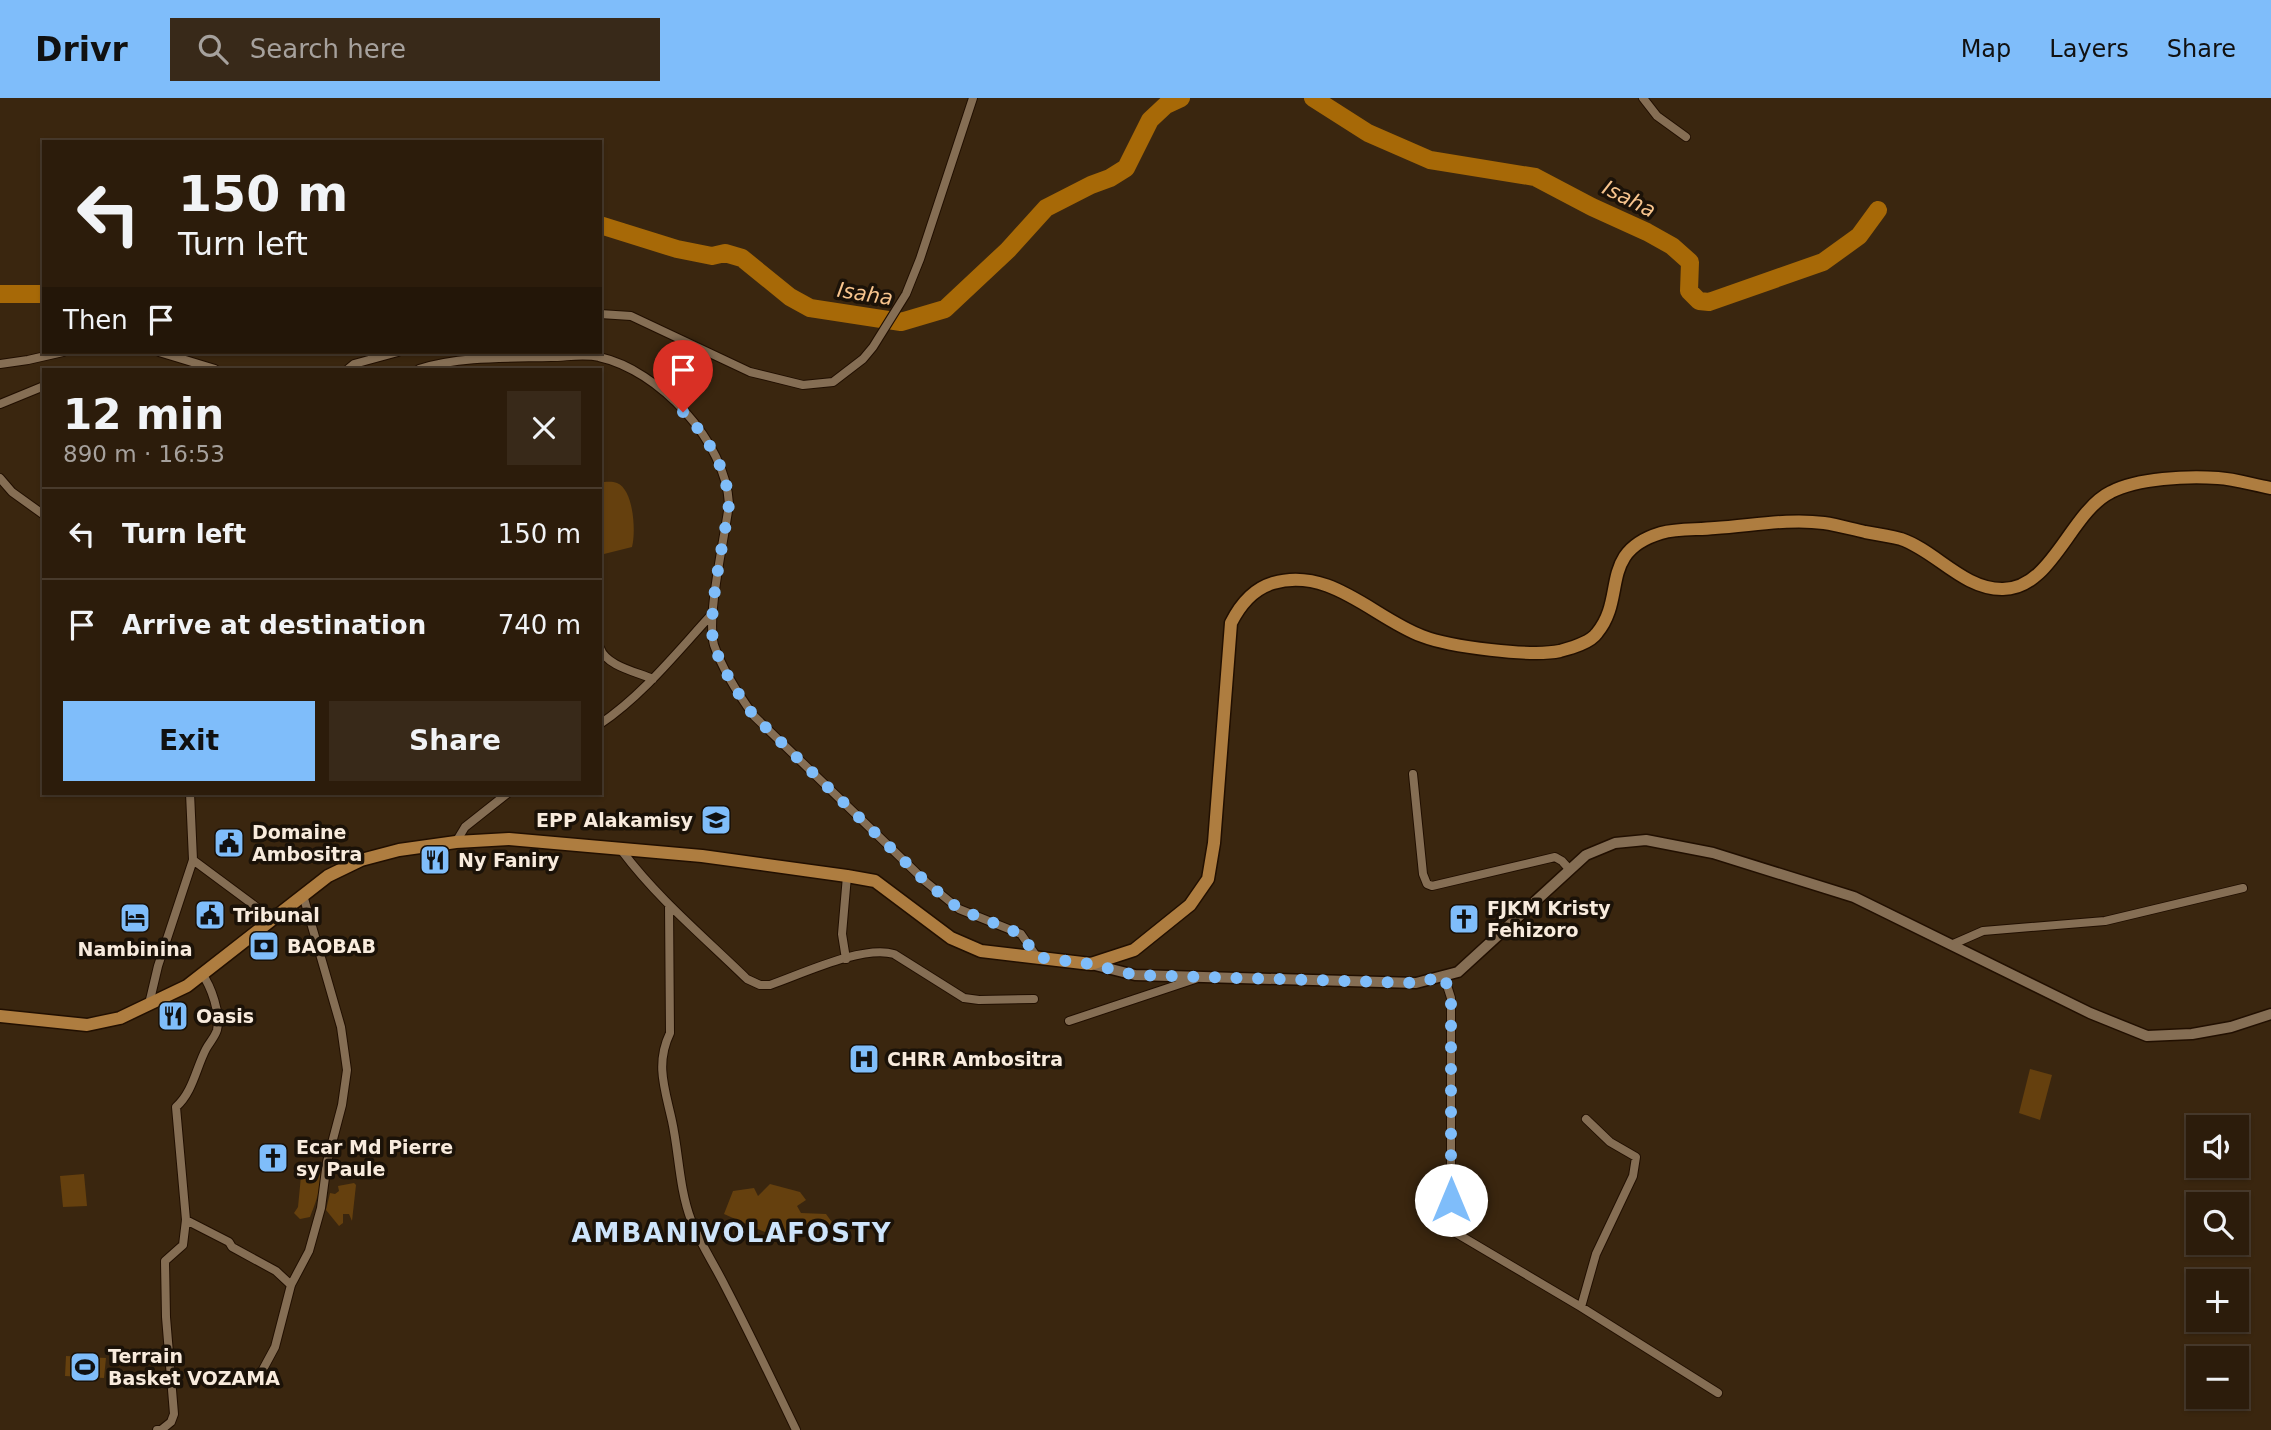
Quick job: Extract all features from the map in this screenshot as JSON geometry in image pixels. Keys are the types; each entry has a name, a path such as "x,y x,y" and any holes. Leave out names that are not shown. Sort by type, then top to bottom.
{"main road":[{"path":"0,1016 87,1025 120,1018 175,993 328,876 361,860 399,850 456,842 509,839 702,856 875,881 951,938 981,951 1091,964 1134,950 1190,905 1208,879 1214,843 1231,623 1247,598 1270,584 1301,579 1333,587 1421,636 1451,644 1514,651 1557,652 1596,636 1607,617 1616,573 1625,556 1642,540 1665,532 1822,523 1900,539 1920,548 1969,580 1985,587 2005,590 2028,583 2044,568 2092,506 2109,492 2133,483 2219,478 2271,488"}],"street":[{"path":"602,314 631,316 750,372 803,384 833,382 863,359 906,294 973,98"},
{"path":"1643,98 1657,116 1686,137"},
{"path":"0,364 54,354"},
{"path":"166,354 212,368"},
{"path":"349,368 354,364 391,354"},
{"path":"424,368 472,359 595,356 619,362 630,368 668,396 699,428 721,466 728,487 729,504 712,614 714,643 733,687 754,716 926,882 959,909 1021,934 1037,957"},
{"path":"0,404 42,387"},
{"path":"0,478 12,492 42,514"},
{"path":"602,723 653,679 712,614"},
{"path":"602,654 608,660 653,679"},
{"path":"1413,774 1423,874 1427,884 1432,886 1555,857 1570,870"},
{"path":"149,1004 158,966 193,860 190,795"},
{"path":"456,842 466,827 506,795"},
{"path":"1091,964 1135,975 1416,983 1458,972 1586,855 1615,843 1646,840 1713,853 1854,897 2090,1013 2147,1036 2192,1034 2231,1027 2271,1014"},
{"path":"622,851 642,878 669,905 747,979 760,985 771,985 846,959 882,951 894,954 964,998 1034,999"},
{"path":"193,860 271,918"},
{"path":"846,959 842,934 847,876"},
{"path":"1951,945 1983,932 2105,921 2243,888"},
{"path":"249,1380 261,1373 275,1347 291,1285 309,1251 321,1208 327,1161 342,1105 347,1070 341,1027 303,895"},
{"path":"669,905 670,1033 662,1048 663,1086 672,1121 683,1191 697,1231 773,1379 796,1430"},
{"path":"157,1430 171,1422 174,1414 166,1317 165,1261 183,1245 186,1220 176,1107 183,1100 217,1030 215,1001 209,983 202,974"},
{"path":"1444,976 1451,998 1451,1219 1456,1233 1718,1393"},
{"path":"1069,1021 1198,978"},
{"path":"1581,1307 1596,1254 1633,1176 1636,1157 1610,1142 1586,1119"},
{"path":"186,1220 276,1271 291,1285"}],"shaded area":[{"path":"602,482 615,482 623,487 627,494 634,532 632,547 602,554"},
{"path":"2030,1069 2052,1075 2040,1120 2019,1113"},
{"path":"304,1163 317,1164 321,1176 310,1217 300,1219 294,1213 298,1207"},
{"path":"84,1174 87,1206 63,1207 60,1176"},
{"path":"354,1183 356,1185 352,1221 349,1214 343,1214 343,1223 339,1226 326,1210 330,1193 339,1191 338,1186"},
{"path":"770,1184 800,1192 806,1200 797,1206 801,1213 826,1214 834,1225 794,1228 792,1239 783,1240 724,1214 733,1191 754,1188 758,1196"},
{"name":"Terrain Basket VOZAMA","path":"66,1356 106,1358 104,1378 65,1376"}],"waterway":[{"name":"Isaha","path":"602,226 677,249 712,256 725,253 742,258 790,297 810,308 901,322 945,309 1008,250 1046,208 1126,168 1150,120 1166,105 1181,98"},
{"name":"Isaha","path":"1313,98 1368,133 1430,160 1535,177 1647,232 1672,246 1690,262 1689,291 1699,301 1709,302 1823,262 1859,236 1878,210"},
{"name":"Isaha","path":"0,294 42,294"}],"place":[{"name":"EPP Alakamisy","path":"716,820"},
{"name":"Domaine Ambositra","path":"229,843"},
{"name":"Ny Faniry","path":"435,860"},
{"name":"Tribunal","path":"210,915"},
{"name":"Nambinina","path":"135,918"},
{"name":"FJKM Kristy Fehizoro","path":"1464,919"},
{"name":"BAOBAB","path":"264,946"},
{"name":"Oasis","path":"173,1016"},
{"name":"CHRR Ambositra","path":"864,1059"},
{"name":"Ecar Md Pierre sy Paule","path":"273,1158"},
{"name":"Terrain Basket VOZAMA","path":"85,1367"}],"district":[{"name":"AMBANIVOLAFOSTY","path":"732,1233"}],"route":[{"path":"683,412 699,428 721,466 728,487 729,504 712,614 714,643 733,687 754,716 926,882 959,909 1021,934 1037,957 1091,964 1135,975 1198,978 1416,983 1444,976 1451,998 1451,1200"}]}
